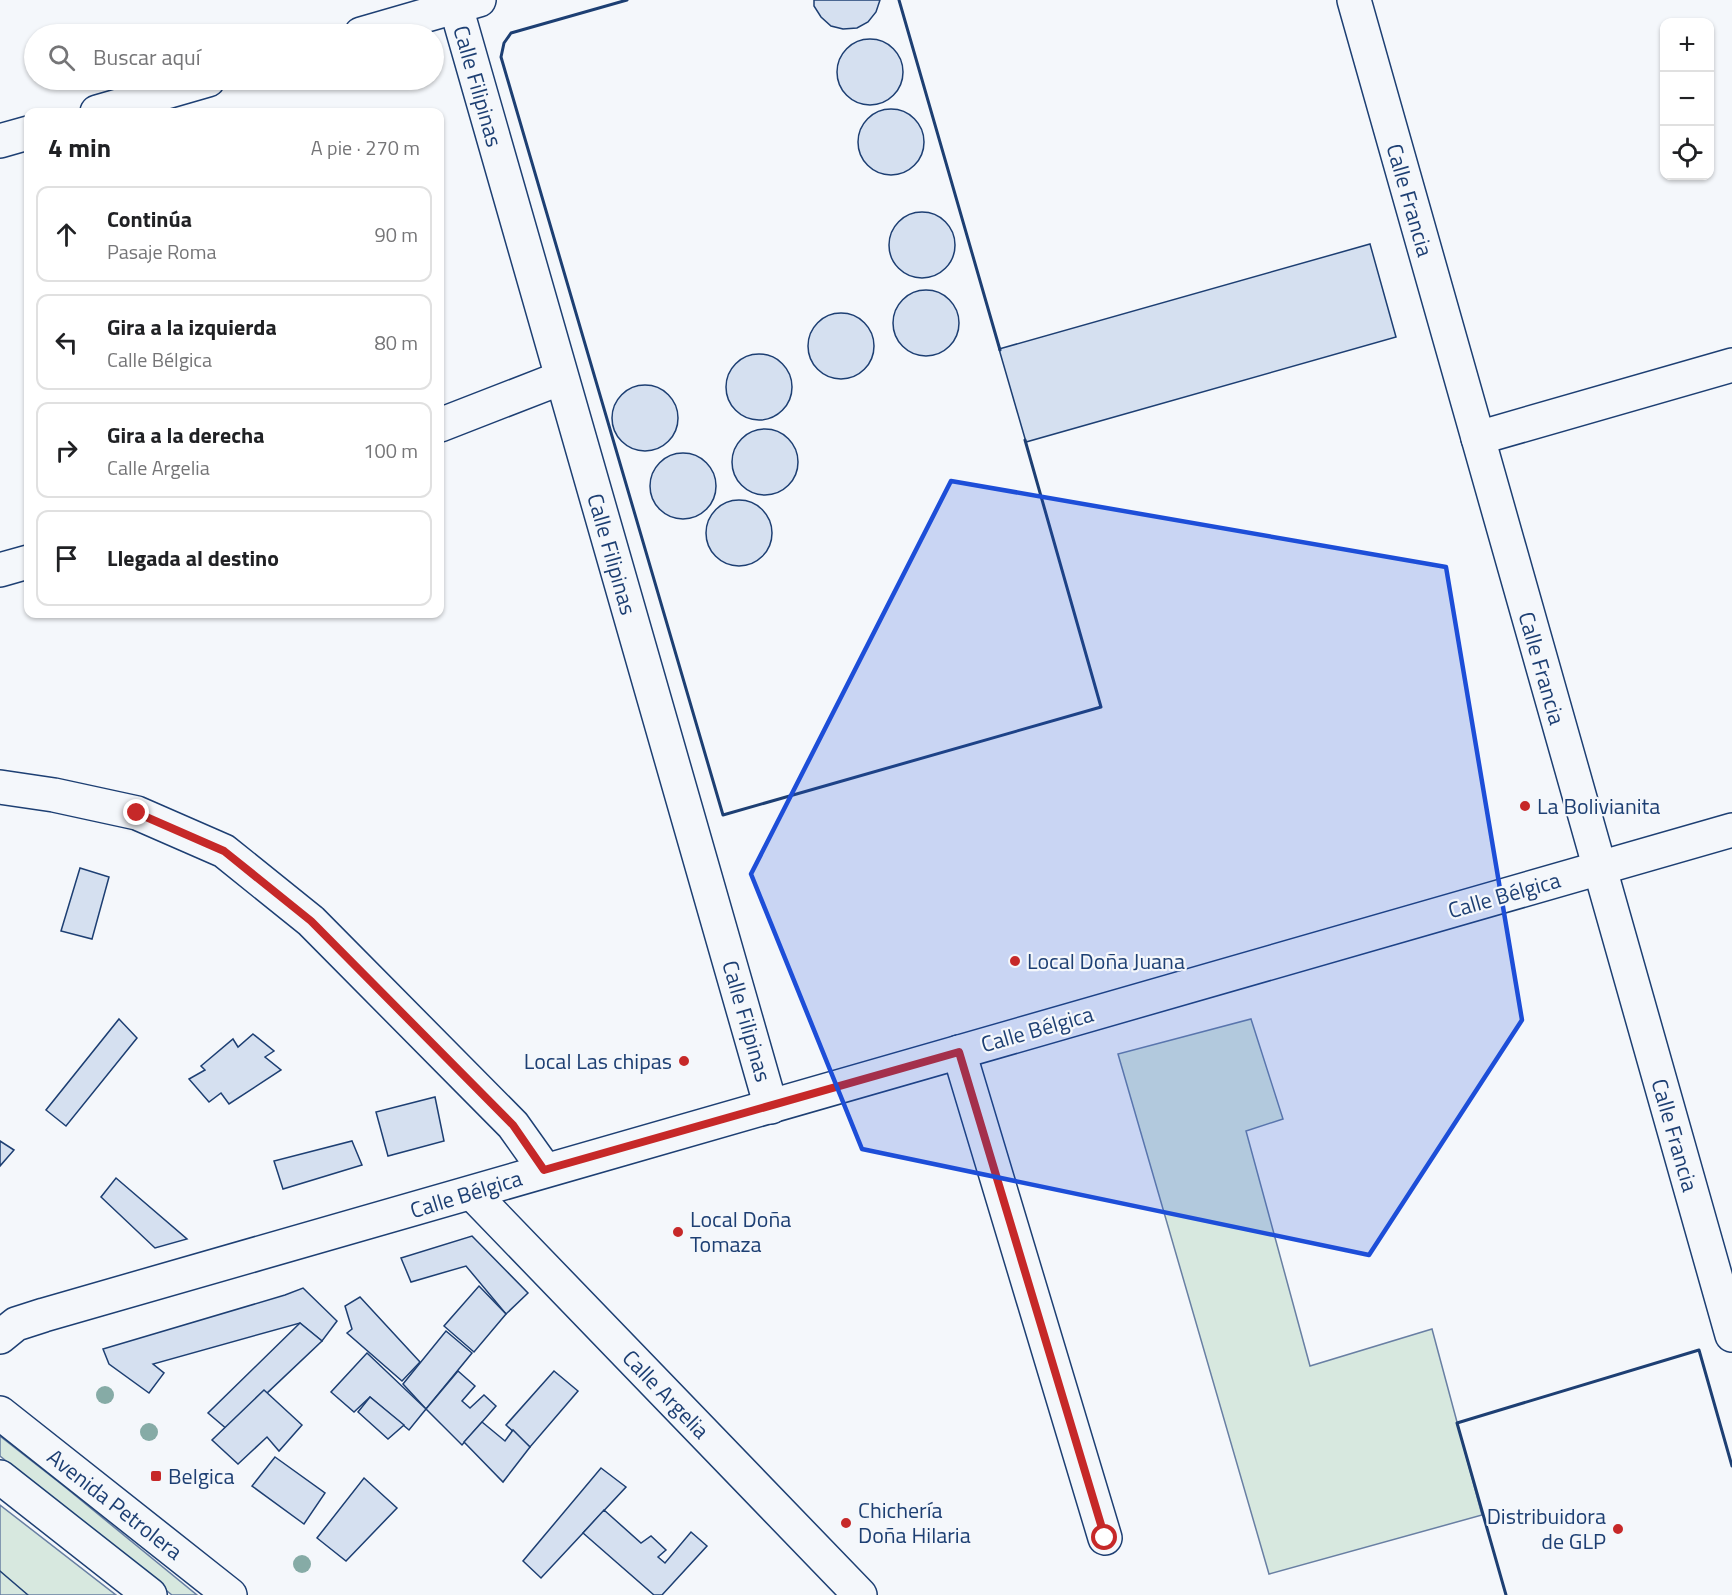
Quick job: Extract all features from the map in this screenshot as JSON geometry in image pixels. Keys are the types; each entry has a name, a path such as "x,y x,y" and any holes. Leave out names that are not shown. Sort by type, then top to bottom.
{"main road":[{"name":"Calle Francia","path":"1354,0 1732,1335"},
{"path":"393,24 463,2"},
{"name":"Calle Filipinas","path":"463,2 561,378 771,1107"},
{"path":"111,108 173,90"},
{"path":"0,141 24,134"},
{"path":"1478,438 1732,365"},
{"path":"444,424 561,378"},
{"path":"0,570 24,563"},
{"path":"0,787 54,795 137,813 224,851 311,921 513,1125 544,1170"},
{"name":"Calle Bélgica","path":"5,1325 1732,830"},
{"path":"959,1052 1105,1538"},
{"name":"Calle Argelia","path":"472,1193 860,1595"},
{"name":"Avenida Petrolera","path":"0,1413 230,1595"},
{"path":"0,1477 150,1595"}],"highlighted area":[{"path":"951,481 1446,567 1522,1020 1369,1255 862,1149 751,874"}],"shaded area":[{"path":"1251,1019 1283,1119 1246,1131 1310,1366 1432,1329 1482,1515 1269,1574 1118,1054"},
{"path":"0,1436 197,1595 172,1595 0,1456"},
{"path":"0,1505 116,1595 0,1595"}],"building":[{"path":"814,0 880,0 876,12 868,22 857,28 843,29 831,26 821,17 814,6"},
{"path":"864,39 876,39 888,44 898,54 903,72 901,85 888,100 876,105 864,105 852,100 842,90 837,78 837,66 842,54 852,44"},
{"path":"885,109 897,109 909,114 919,124 924,142 922,155 909,170 897,175 885,175 873,170 863,160 858,148 858,136 863,124 873,114"},
{"path":"916,212 928,212 940,217 950,227 955,245 953,258 940,273 928,278 916,278 904,273 894,263 889,251 889,239 894,227 904,217"},
{"path":"1370,244 1396,337 1026,442 999,349"},
{"path":"920,290 932,290 944,295 954,305 959,323 957,336 944,351 932,356 920,356 908,351 898,341 893,329 893,317 898,305 908,295"},
{"path":"835,313 847,313 859,318 869,328 874,346 872,359 859,374 847,379 835,379 823,374 813,364 808,352 808,340 813,328 823,318"},
{"path":"753,354 765,354 777,359 787,369 792,387 790,400 777,415 765,420 753,420 741,415 731,405 726,393 726,381 731,369 741,359"},
{"path":"639,385 651,385 663,390 673,400 678,418 676,431 663,446 651,451 639,451 627,446 617,436 612,424 612,412 617,400 627,390"},
{"path":"759,429 771,429 783,434 793,444 798,462 796,475 783,490 771,495 759,495 747,490 737,480 732,468 732,456 737,444 747,434"},
{"path":"677,453 689,453 701,458 711,468 716,486 714,499 701,514 689,519 677,519 665,514 655,504 650,492 650,480 655,468 665,458"},
{"path":"733,500 745,500 757,505 767,515 772,533 770,546 757,561 745,566 733,566 721,561 711,551 706,539 706,527 711,515 721,505"},
{"path":"80,868 109,877 92,939 61,931"},
{"path":"119,1019 137,1038 66,1126 46,1110"},
{"path":"253,1034 274,1051 265,1057 281,1070 229,1104 221,1093 209,1102 189,1079 205,1070 201,1066 233,1039 238,1047"},
{"path":"435,1097 444,1141 388,1156 376,1112"},
{"path":"0,1141 14,1150 0,1166"},
{"path":"352,1141 362,1165 283,1189 274,1161"},
{"path":"116,1178 187,1239 155,1248 101,1197"},
{"path":"472,1236 528,1293 506,1314 466,1266 411,1282 401,1258"},
{"path":"479,1286 506,1314 474,1352 444,1326"},
{"path":"303,1288 337,1321 322,1341 300,1323 153,1364 164,1373 149,1393 109,1364 103,1349 285,1295"},
{"path":"360,1297 420,1362 402,1381 347,1333 352,1329 345,1306"},
{"path":"300,1323 322,1341 228,1430 208,1413"},
{"path":"446,1331 472,1353 426,1409 403,1384"},
{"path":"367,1353 426,1409 409,1430 370,1397 354,1412 331,1392"},
{"path":"458,1371 475,1386 462,1401 470,1408 484,1395 496,1406 462,1445 426,1409"},
{"path":"554,1371 578,1391 530,1447 506,1425"},
{"path":"264,1390 302,1425 279,1451 267,1437 238,1464 212,1440"},
{"path":"370,1397 404,1425 388,1439 358,1412"},
{"path":"482,1422 505,1441 513,1430 530,1447 503,1482 464,1442"},
{"path":"275,1457 325,1493 304,1524 252,1486"},
{"path":"601,1468 626,1487 541,1578 523,1561"},
{"path":"364,1478 397,1508 346,1561 317,1538"},
{"path":"604,1510 641,1543 651,1536 666,1550 658,1557 665,1563 691,1532 707,1546 662,1595 654,1595 583,1533"}],"tram line":[{"path":"0,1571 28,1595"}],"wall":[{"path":"627,0 511,33 504,43 501,57 723,815 1101,707 1025,440"},
{"path":"899,0 1000,350"},
{"path":"1506,1595 1457,1423 1699,1350 1732,1466"}],"place":[{"name":"La Bolivianita","path":"1525,806"},
{"name":"Local Doña Juana","path":"1015,961"},
{"name":"Local Las chipas","path":"684,1061"},
{"name":"Local Doña Tomaza","path":"678,1232"},
{"name":"Belgica","path":"156,1476"},
{"name":"Chichería Doña Hilaria","path":"846,1523"},
{"name":"Distribuidora de GLP","path":"1618,1529"}],"route":[{"path":"137,813 224,851 311,921 513,1125 544,1170 959,1052 1105,1538"}]}
